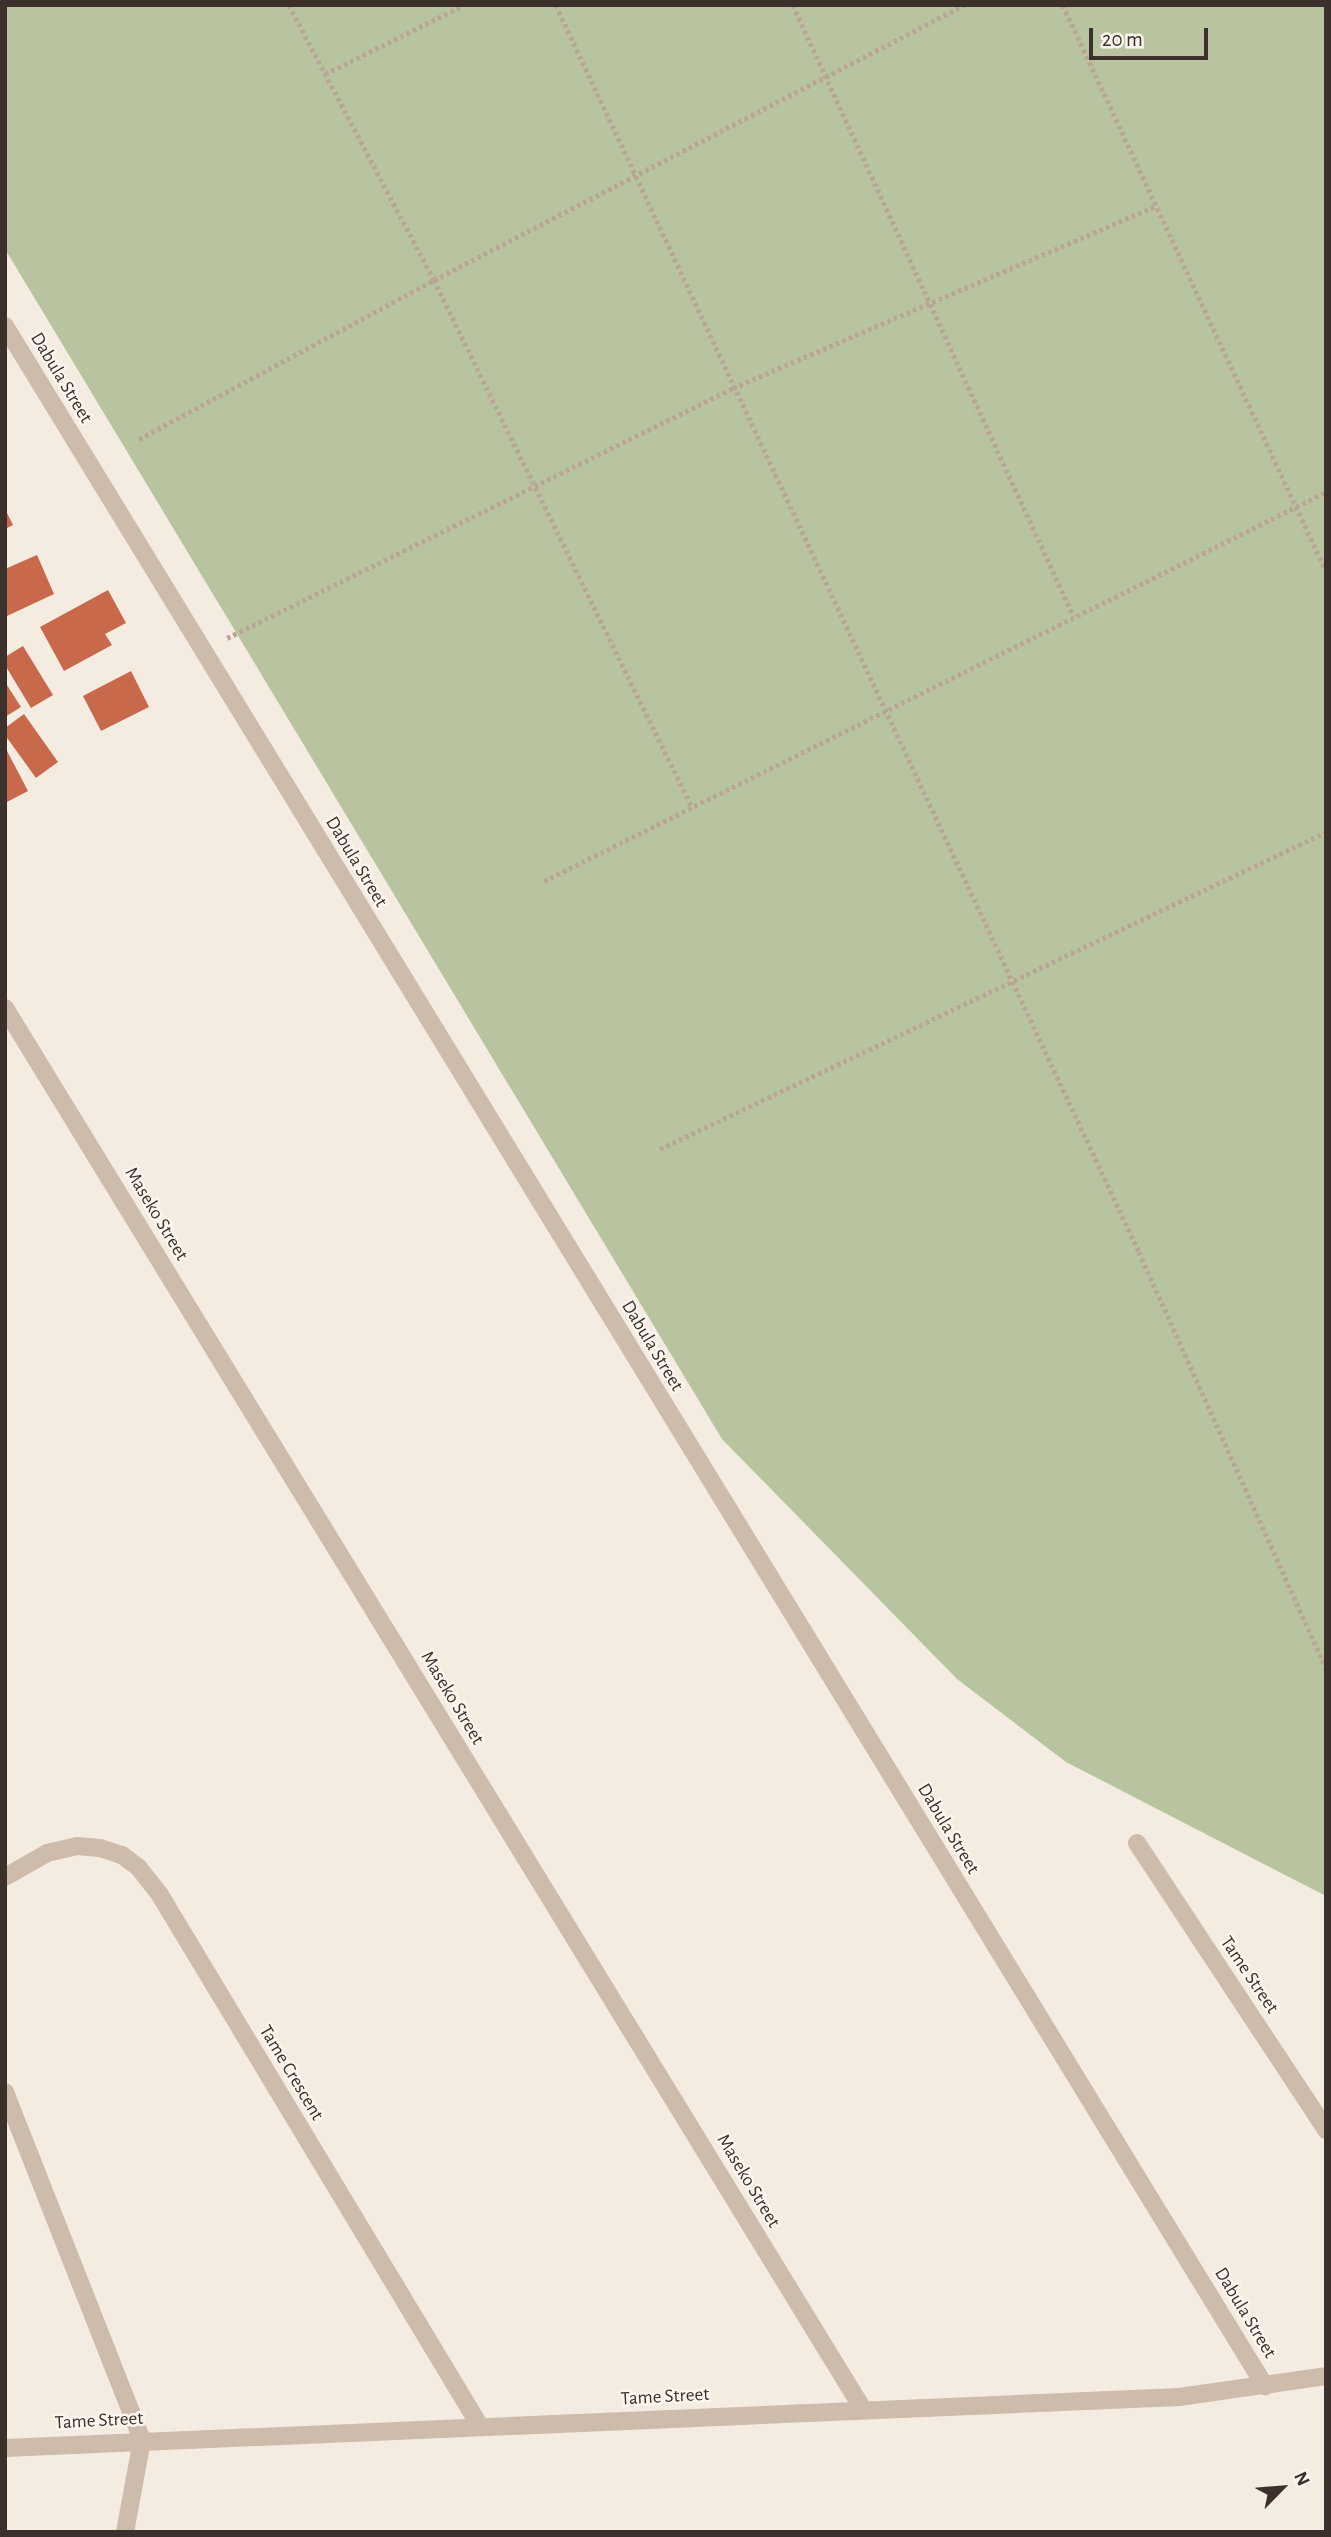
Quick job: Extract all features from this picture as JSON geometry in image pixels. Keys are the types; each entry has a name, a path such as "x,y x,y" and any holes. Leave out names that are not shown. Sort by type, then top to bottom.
{"street":[{"name":"Dabula Street","path":"5,326 1265,2386"},
{"name":"Maseko Street","path":"5,1008 863,2409"},
{"name":"Tame Street","path":"1137,1843 1326,2130"},
{"name":"Tame Crescent","path":"5,1877 47,1853 78,1846 100,1848 122,1855 139,1868 160,1895 480,2426"},
{"path":"5,2092 142,2440 125,2532"},
{"name":"Tame Street","path":"5,2448 863,2409 1179,2398 1326,2376"}],"path":[{"path":"289,5 434,280 692,807"},
{"path":"325,74 464,5"},
{"path":"556,5 883,710 1139,1252 1326,1669"},
{"path":"793,5 1074,617"},
{"path":"139,439 434,280 964,5"},
{"path":"1063,5 1326,571"},
{"path":"202,650 733,388 1156,206"},
{"path":"544,881 883,710 1326,492"},
{"path":"660,1149 1326,832"}],"green space":[{"path":"5,5 1326,5 1326,1896 1066,1762 957,1679 722,1439 5,249"}],"building":[{"path":"5,509 13,525 5,529"},
{"path":"37,555 54,594 7,616 5,569"},
{"path":"108,590 126,623 105,634 112,645 64,671 40,627"},
{"path":"23,646 53,695 31,708 5,665 5,657"},
{"path":"131,671 149,707 101,731 83,696"},
{"path":"5,682 21,707 5,717"},
{"path":"24,714 58,762 36,778 5,735 5,728"},
{"path":"5,747 28,791 5,803"}]}
